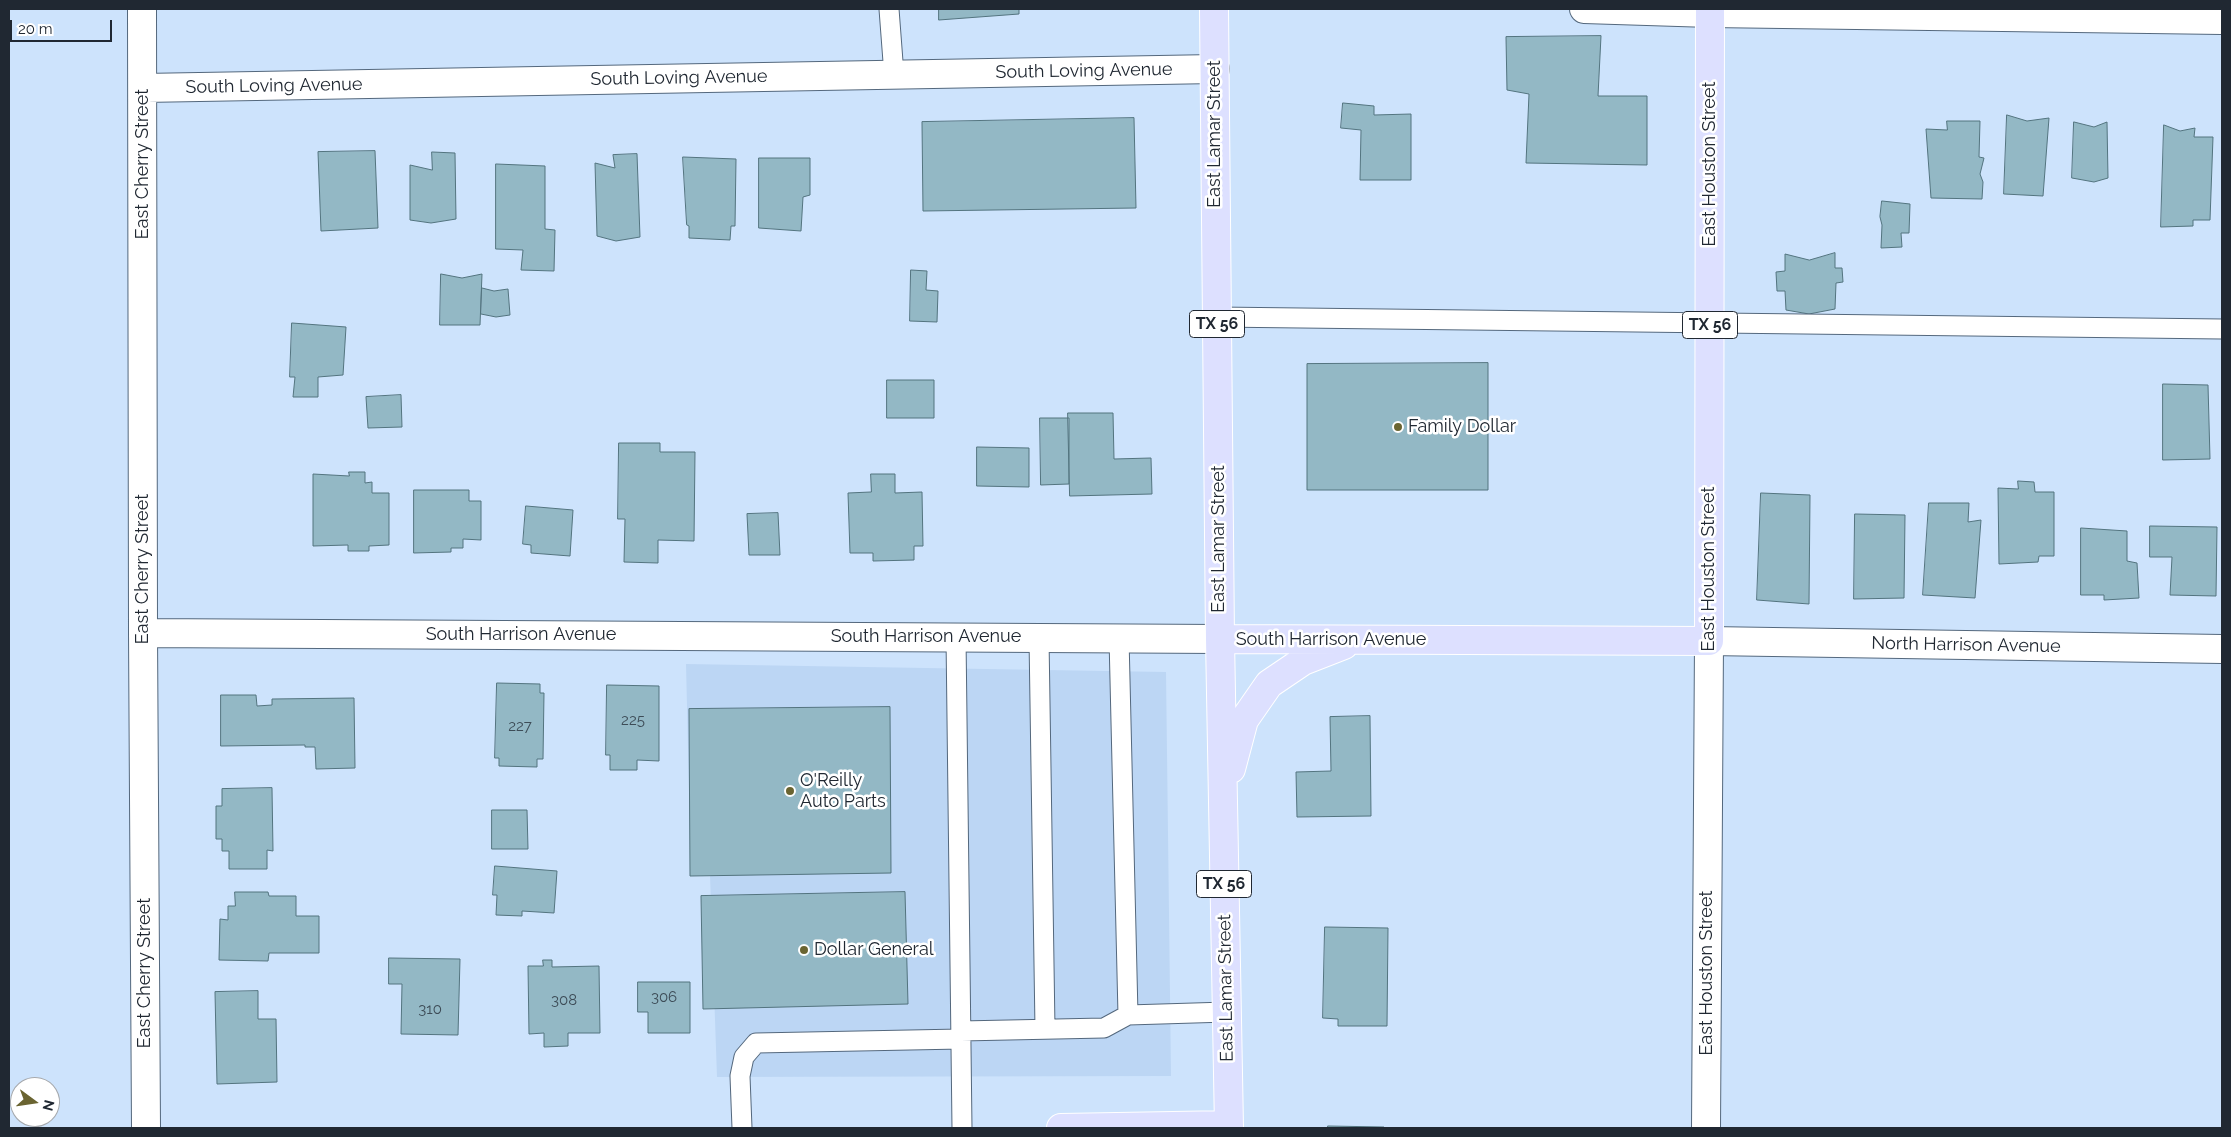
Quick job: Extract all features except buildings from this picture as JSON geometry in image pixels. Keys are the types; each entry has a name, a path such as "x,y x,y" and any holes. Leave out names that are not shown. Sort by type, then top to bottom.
{"main road":[{"name":"East Lamar Street","path":"1214,9 1222,799 1229,1126"},
{"name":"East Houston Street","path":"1709,641 1710,11"},
{"name":"South Harrison Avenue","path":"1220,639 1709,641"},
{"path":"1222,799 1244,720 1269,684 1303,661 1358,640"},
{"path":"1061,1128 1229,1126"}],"street":[{"name":"East Cherry Street","path":"142,9 146,1128"},
{"path":"1584,9 2222,20"},
{"name":"South Loving Avenue","path":"143,88 1215,69"},
{"name":"South Harrison Avenue","path":"143,633 1220,639"},
{"name":"North Harrison Avenue","path":"1709,641 2222,649"},
{"name":"East Houston Street","path":"1706,1128 1709,641"}],"lane":[{"path":"889,9 894,74"},
{"path":"1217,317 2222,329"},
{"path":"956,637 962,1128"},
{"path":"1039,638 1045,1030"},
{"path":"1119,638 1128,1015"},
{"path":"742,1128 740,1076 744,1057 756,1043 1104,1028 1128,1015 1227,1012"}],"shaded area":[{"path":"686,664 1166,672 1171,1076 717,1077 710,875 691,874"}],"place":[{"name":"Family Dollar","path":"1398,427"},
{"name":"O'Reilly Auto Parts","path":"790,791"},
{"name":"Dollar General","path":"804,950"}]}
